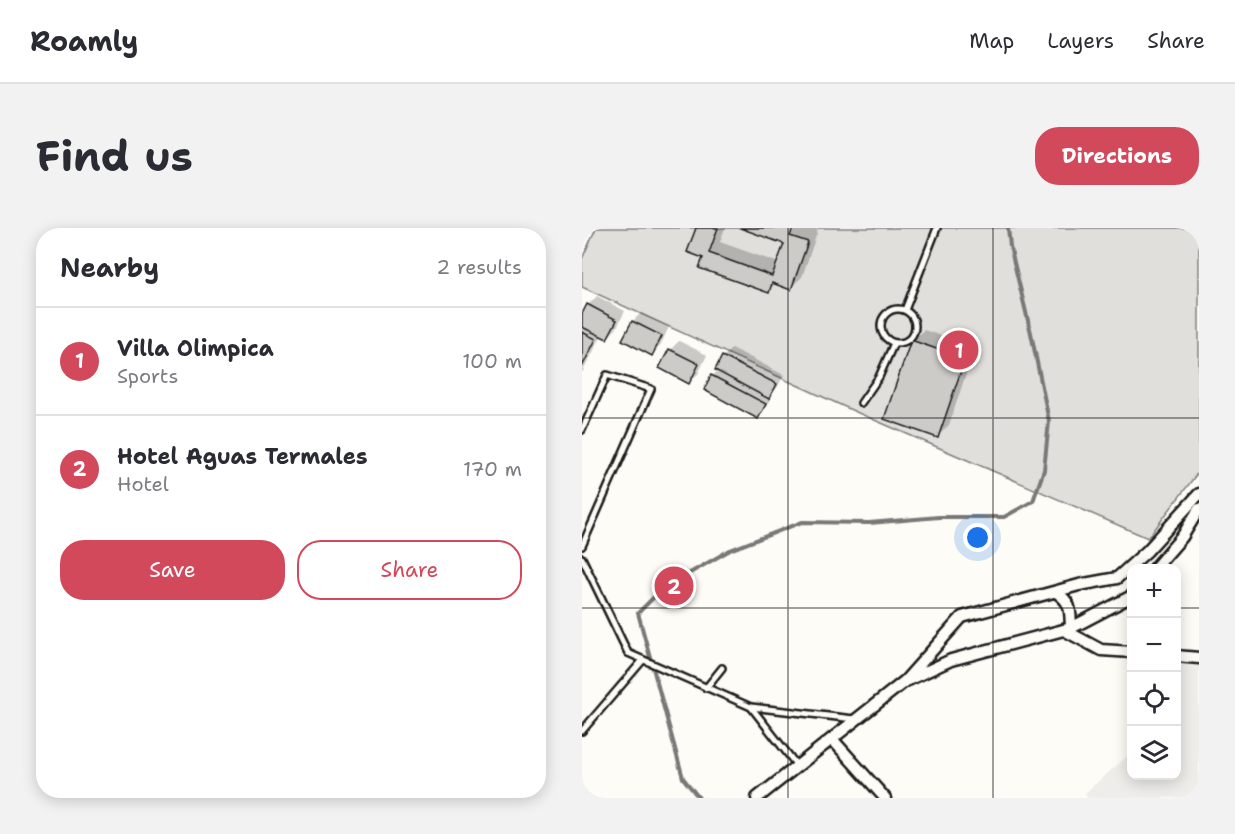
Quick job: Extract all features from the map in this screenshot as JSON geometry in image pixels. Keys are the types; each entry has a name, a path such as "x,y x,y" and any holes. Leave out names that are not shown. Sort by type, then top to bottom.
{"street":[{"path":"757,798 905,681 962,616 1117,578 1147,551 1199,494"},
{"path":"1158,564 1182,537 1199,509"},
{"path":"1056,592 1066,598 1070,606 1068,629"},
{"path":"905,681 951,660 1068,629 1127,598"},
{"path":"1068,629 1101,650 1127,652"},
{"path":"1181,656 1199,658"},
{"path":"833,740 885,798"}],"lane":[{"path":"905,310 937,228"},
{"path":"905,310 913,316 914,333 906,342 894,343 885,337 882,331 882,320 889,312 905,310"},
{"path":"861,403 879,377 894,343"},
{"path":"582,430 607,375 651,389 582,546"},
{"path":"582,558 628,653 751,707 858,720"},
{"path":"582,731 643,660"},
{"path":"706,688 722,668"},
{"path":"751,707 798,767"}],"shaded area":[{"path":"596,228 1199,228 1199,471 1148,538 856,412 582,287 582,259"},
{"path":"1181,665 1199,666 1199,798 1087,798 1085,793 1127,756 1127,780 1181,780"}],"building":[{"path":"696,228 718,228 709,253 772,276 784,244 740,228 793,228 790,236 808,242 791,290 772,283 769,293 699,268 703,258 687,252"},
{"path":"587,304 617,320 607,339 582,327 582,314"},
{"path":"632,321 662,336 652,356 622,340"},
{"path":"582,332 596,339 582,367"},
{"path":"911,340 965,359 938,438 884,419"},
{"path":"669,349 699,364 689,384 659,368"},
{"path":"722,356 777,384 769,399 715,370"},
{"path":"711,375 766,404 758,419 704,390"}],"waterway":[{"path":"699,798 683,778 638,613 662,589 730,550 802,522 869,523 939,517 1004,517 1033,501 1044,470 1049,421 1008,228"}],"place":[{"name":"Villa Olimpica","path":"959,350"},
{"name":"Hotel Aguas Termales","path":"674,586"}]}
